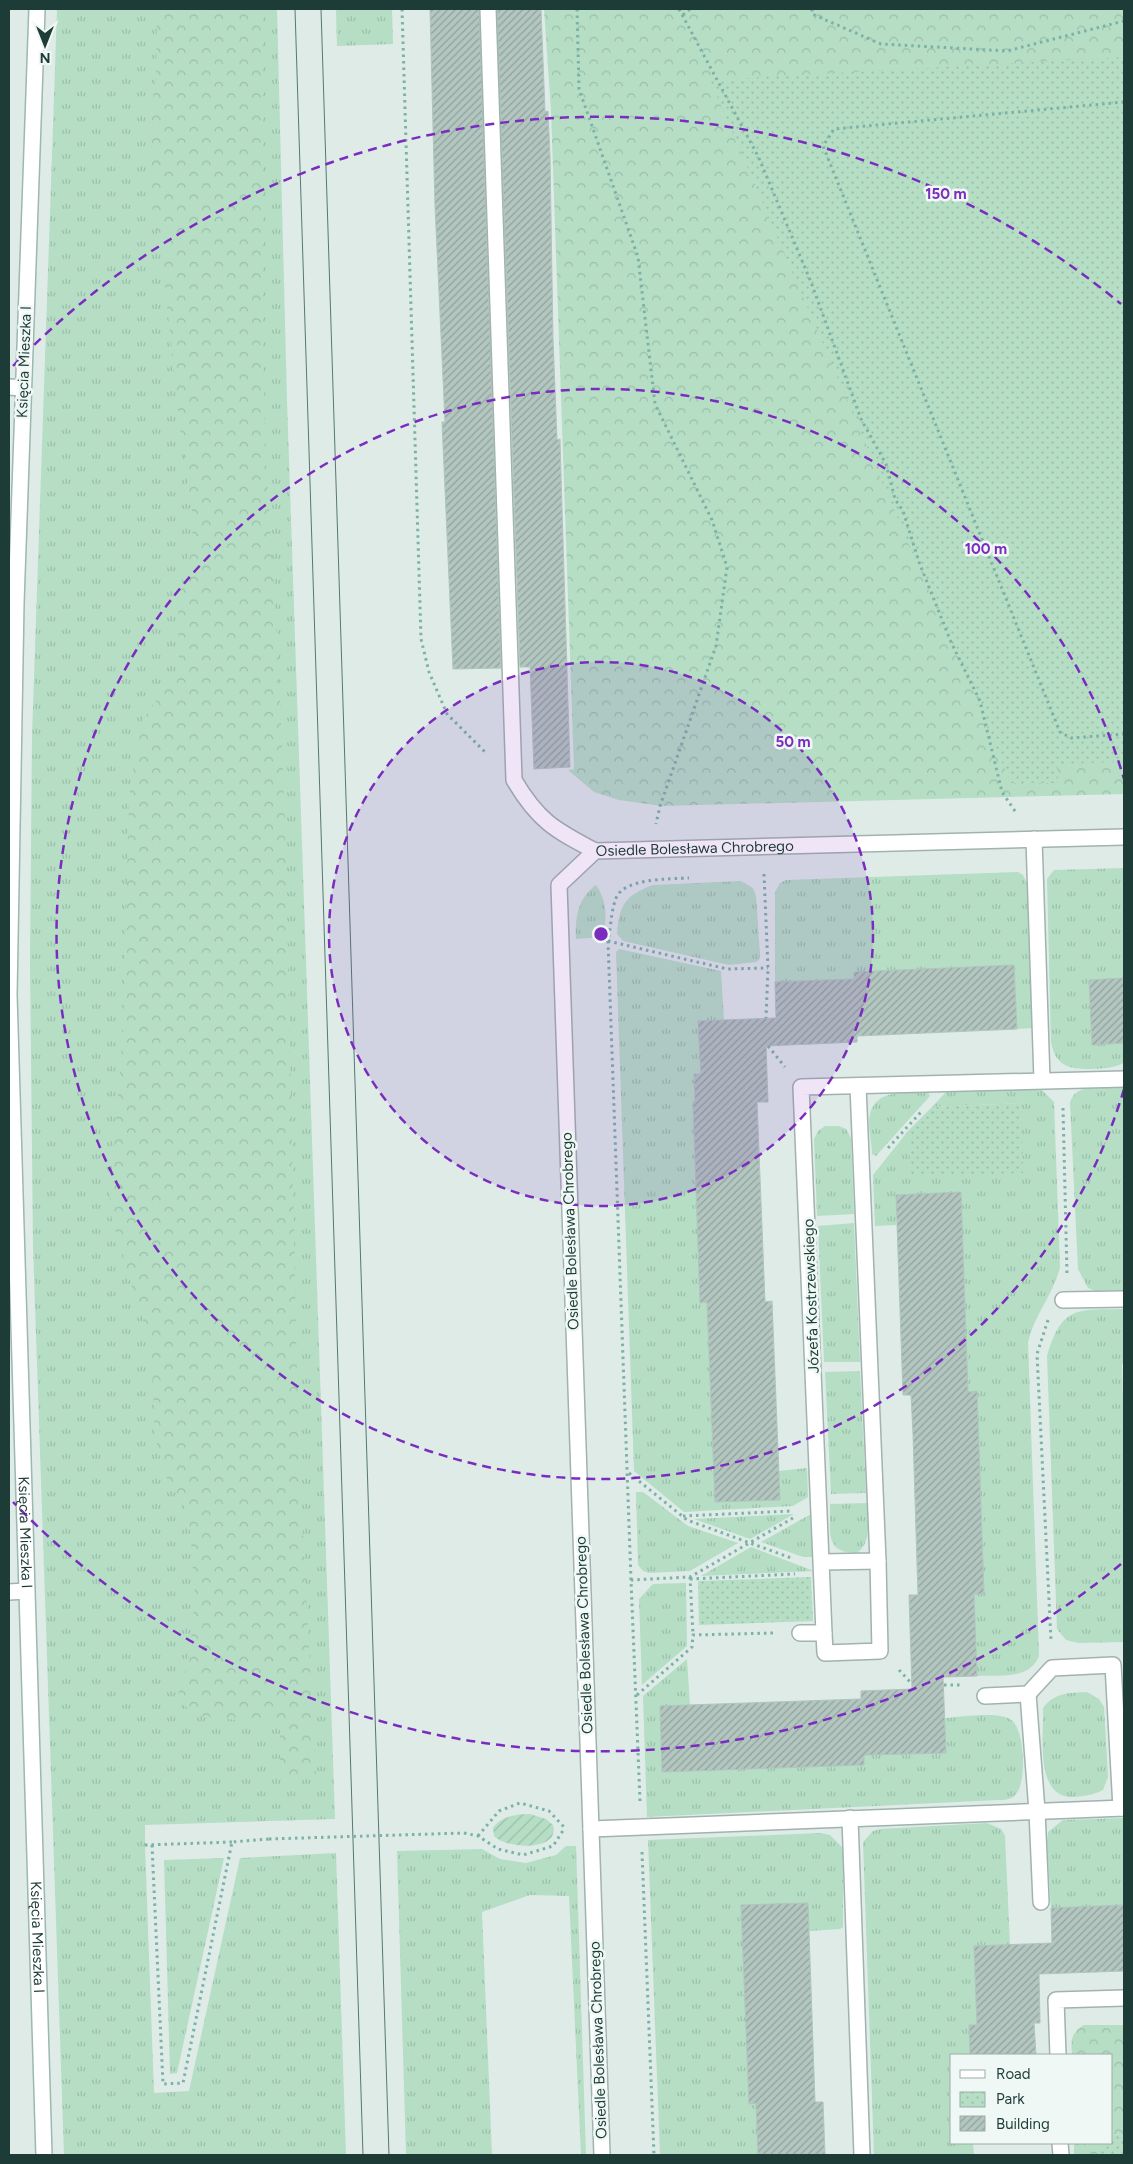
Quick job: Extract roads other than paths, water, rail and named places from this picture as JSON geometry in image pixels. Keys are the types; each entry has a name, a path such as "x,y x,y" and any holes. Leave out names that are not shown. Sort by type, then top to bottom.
{"street":[{"name":"Księcia Mieszka I","path":"37,9 16,387 12,603 9,995 44,2155"},
{"path":"488,9 514,780 527,802 553,828 595,851"},
{"name":"Osiedle Bolesława Chrobrego","path":"602,2155 558,885 595,851 1124,836"},
{"path":"1034,839 1042,1080"},
{"name":"Józefa Kostrzewskiego","path":"858,1086 878,1561 880,1651 825,1652 801,1087 1124,1079"},
{"path":"1063,1300 1124,1299"},
{"path":"822,1568 878,1561"},
{"path":"9,1592 26,1591"},
{"path":"800,1632 824,1632"},
{"path":"592,1829 1123,1808 1113,1665 1052,1668 1028,1694 985,1696"},
{"path":"1028,1694 1037,1811 1041,1902"},
{"path":"850,1818 862,2155"},
{"path":"1058,2054 1056,2000 1124,1998"}],"tram line":[{"path":"295,9 363,2155"},
{"path":"321,9 389,2155"}]}
